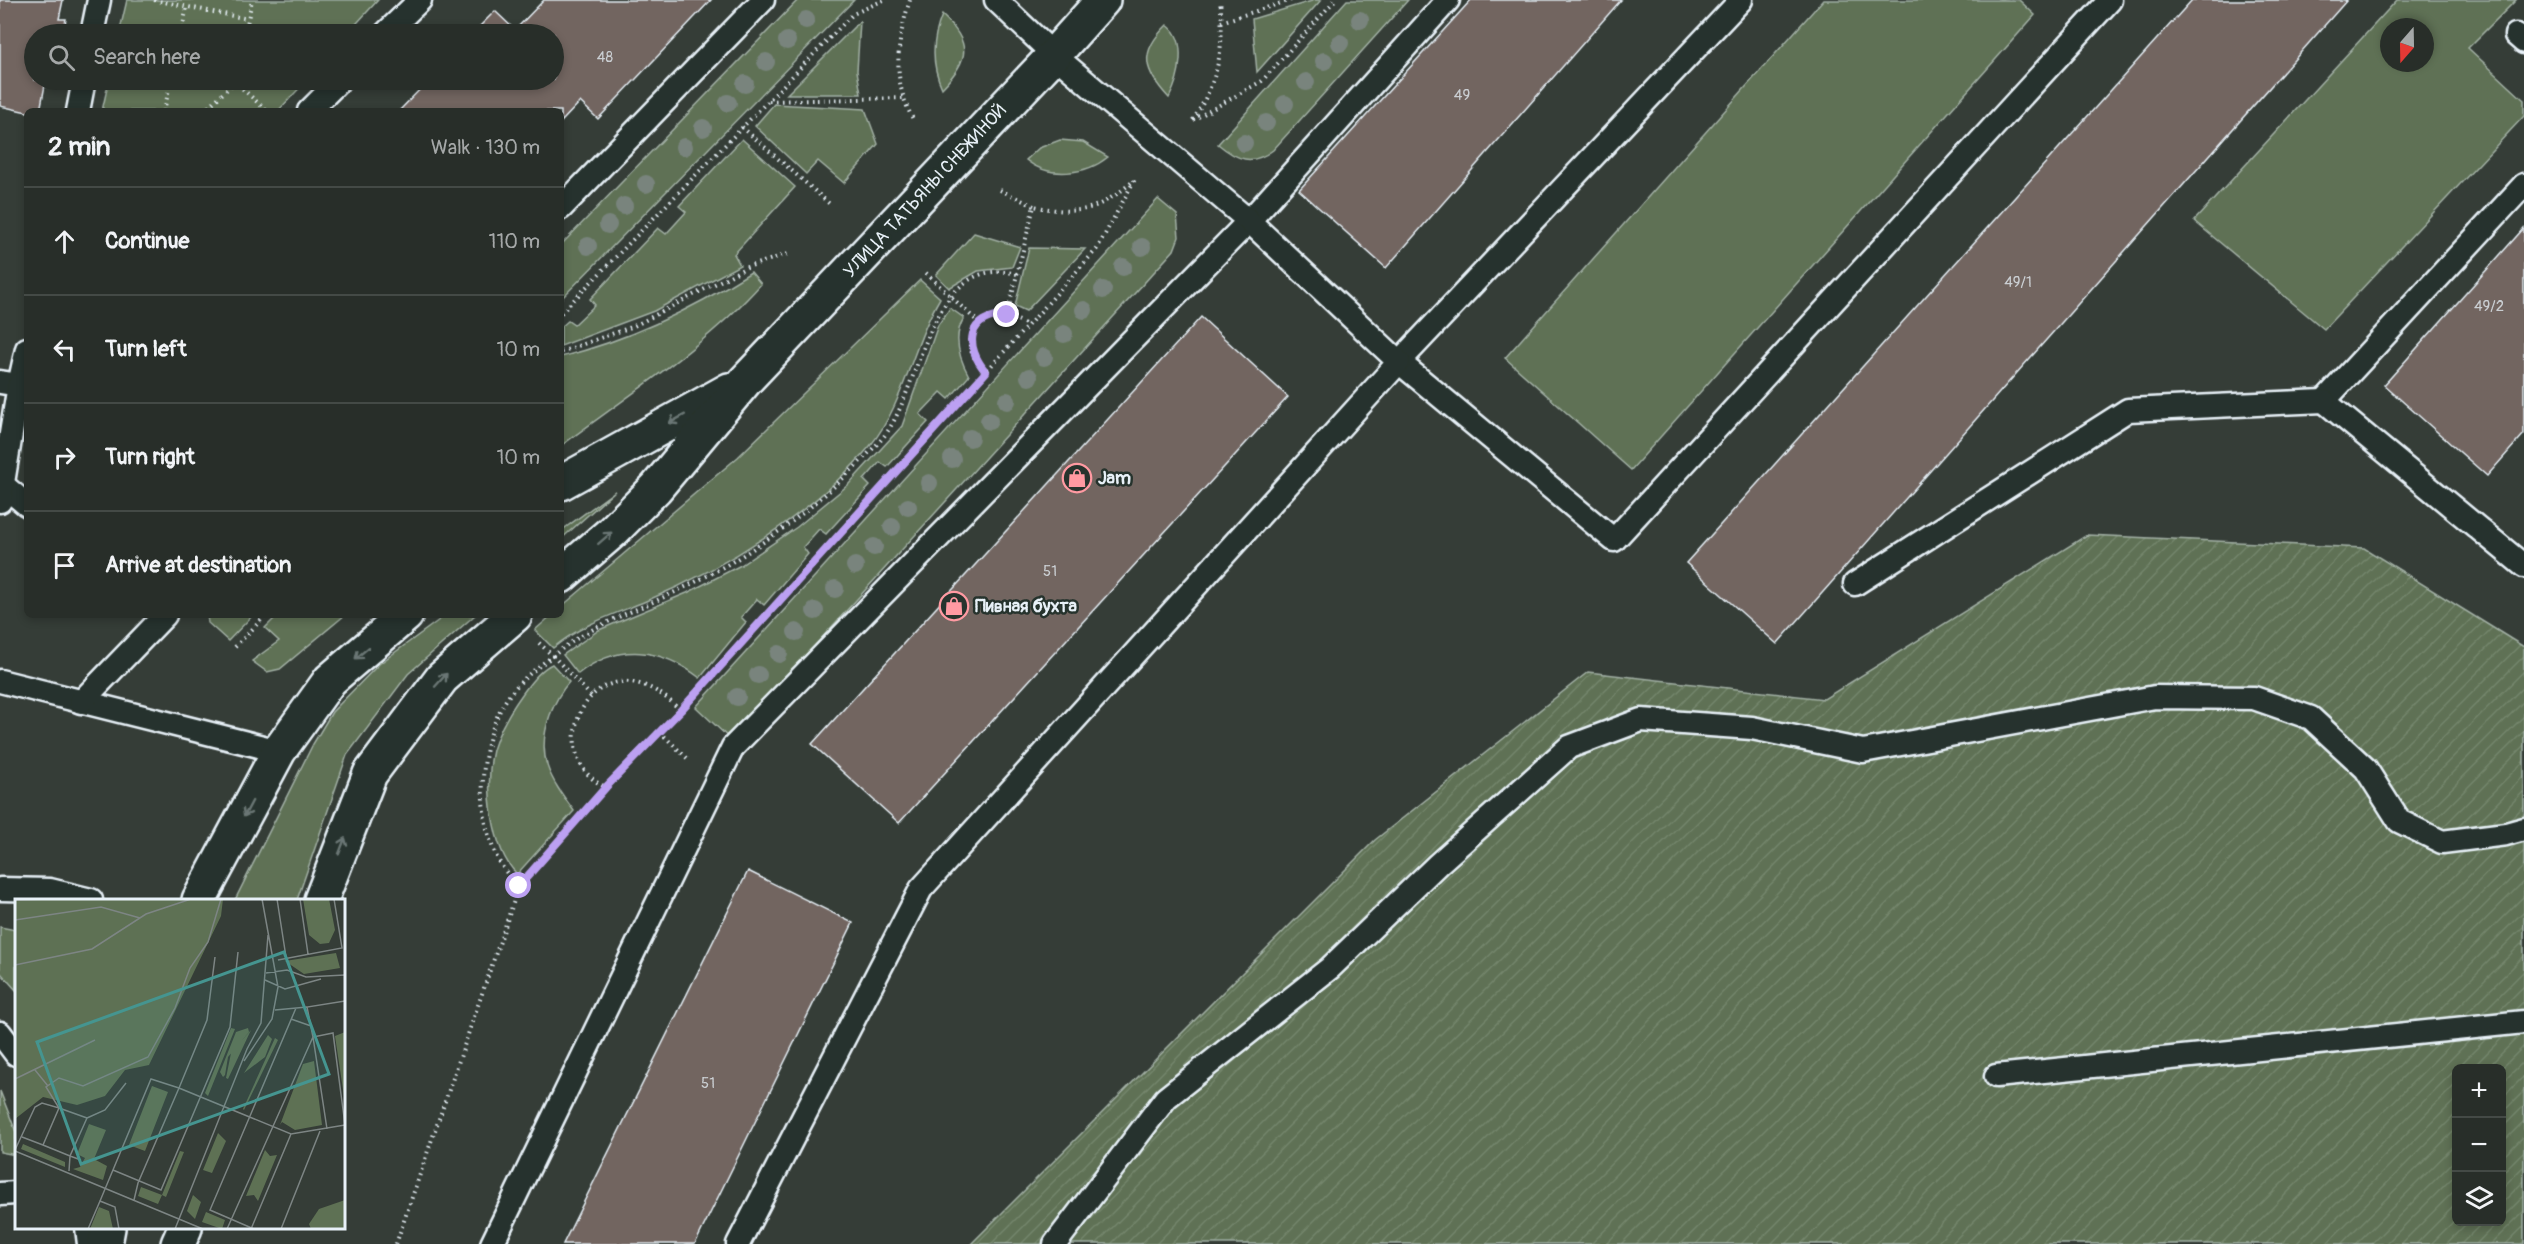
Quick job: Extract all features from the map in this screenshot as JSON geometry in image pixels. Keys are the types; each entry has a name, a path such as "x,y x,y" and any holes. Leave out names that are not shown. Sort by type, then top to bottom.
{"street":[{"name":"УЛИЦА ТАТЬЯНЫ СНЕЖИНОЙ","path":"564,573 612,532 656,488 746,380 1054,55 1103,0"},
{"name":"УЛИЦА ТАТЬЯНЫ СНЕЖИНОЙ","path":"564,481 746,380"},
{"path":"201,899 279,751 330,681 403,618"},
{"path":"321,899 370,774 442,678 512,618"},
{"path":"105,1244 108,1229"},
{"path":"178,1244 184,1229"}],"lane":[{"path":"95,24 99,0"},
{"path":"395,24 420,0"},
{"path":"564,205 763,0"},
{"path":"996,0 1054,55 1249,221 1399,362 1614,540 2110,0"},
{"path":"492,1244 733,747 1249,221 1448,0"},
{"path":"738,1244 921,889 1399,362 1741,0"},
{"path":"79,108 82,90"},
{"path":"312,108 330,90"},
{"path":"2324,401 2524,185"},
{"path":"24,357 15,382 1,493 24,504"},
{"path":"1855,584 2128,410 2324,401 2524,566"},
{"path":"81,702 161,618"},
{"path":"0,681 279,751"},
{"path":"1055,1244 1166,1098 1330,968 1438,864 1569,747 1641,720 1752,728 1863,751 2155,697 2254,698 2311,718 2366,769 2399,821 2442,842 2506,834 2524,829"},
{"path":"0,889 50,890 87,899"},
{"path":"1996,1076 2524,1022"},
{"path":"0,1033 15,1053"},
{"path":"0,1194 15,1193"},
{"path":"87,1229 89,1244"}],"path":[{"path":"154,0 248,19"},
{"path":"247,24 252,0"},
{"path":"564,310 853,14 884,0"},
{"path":"910,0 897,57 903,98 913,119"},
{"path":"1220,0 1221,56 1206,100 1193,120 1262,81 1335,0"},
{"path":"1221,22 1291,0"},
{"path":"183,24 187,6"},
{"path":"165,108 169,90"},
{"path":"207,108 226,90"},
{"path":"245,90 264,108"},
{"path":"767,101 903,98"},
{"path":"742,127 832,206"},
{"path":"396,1244 519,886 606,787 681,710 1097,249 1135,179 1110,201 1083,210 1057,211 1034,206 1000,190"},
{"path":"1007,315 1034,206"},
{"path":"564,351 634,326 747,267 788,254"},
{"path":"519,886 506,875 489,839 484,794 485,750 508,697 520,682 552,656 600,624 681,590 745,555 826,495 885,435 910,388 930,326 950,298 979,276 1005,271 1017,274"},
{"path":"926,273 950,298 980,323"},
{"path":"986,372 971,350 972,334 980,323 993,316 1007,315 1019,319 1028,326"},
{"path":"235,647 263,618"},
{"path":"552,656 591,696"},
{"path":"606,787 595,782 588,773 578,757 574,739 576,722 583,705 591,696 611,684 637,683 662,692 681,710"},
{"path":"660,732 692,763"}],"green space":[{"path":"127,0 378,0 356,24 121,24"},
{"path":"798,0 854,0 564,296 564,242"},
{"path":"1321,0 1257,72 1252,19"},
{"path":"1347,0 1408,0 1273,150 1258,158 1245,159 1232,154 1218,144"},
{"path":"1823,0 2019,0 2035,15 1631,470 1505,358"},
{"path":"2397,0 2516,0 2468,48 2524,100 2524,116 2324,329 2194,221 2380,19 2380,72 2434,72 2434,18 2380,18"},
{"path":"942,15 959,34 964,51 958,68 942,88 936,70 934,51 936,33"},
{"path":"860,21 857,71 861,94 787,94"},
{"path":"1167,25 1174,32 1180,50 1179,71 1169,98 1154,79 1148,62 1148,53 1152,44"},
{"path":"107,90 298,90 281,108 103,108"},
{"path":"774,104 865,109 878,144 844,183 818,161 806,174 755,126"},
{"path":"742,139 795,187 734,254 740,265 654,311 564,345 564,324 568,321 574,325 595,305 590,299 658,228 666,234 686,212 679,206"},
{"path":"1060,140 1083,142 1108,157 1089,168 1067,172 1045,170 1026,160 1039,148"},
{"path":"1158,199 1177,215 1179,237 1174,250 730,739 696,707"},
{"path":"974,233 1020,247 1012,267 978,271 949,288 936,275"},
{"path":"1029,248 1085,249 1026,311 1015,306"},
{"path":"751,272 761,284 740,306 691,349 564,444 564,356 611,342 683,311"},
{"path":"920,280 940,298 922,335 900,393 882,429 848,470 823,493 767,536 737,555 676,588 587,626 553,648 535,630 549,618 564,618 564,604 738,457"},
{"path":"950,308 964,318 958,333 958,347 969,376 949,399 941,392 920,414 928,422 887,467 880,462 864,480 870,486 826,534 819,529 803,547 808,554 764,605 757,599 741,617 746,622 700,678 670,660 640,653 624,653 609,657 578,674 563,655 599,630 687,593 741,565 797,527 848,485 902,426 938,325"},
{"path":"615,491 564,536 564,529"},
{"path":"2087,535 2364,548 2524,647 2524,1244 971,1244 1375,840 1588,672 1824,699"},
{"path":"207,618 250,618 228,641 208,623"},
{"path":"275,618 341,618 280,669 267,672 252,661 279,641 265,628"},
{"path":"442,618 472,618 408,674 347,755 297,899 236,899 313,744 332,712 379,664"},
{"path":"552,664 569,682 558,697 550,715 544,743 545,755 552,777 574,811 517,874 501,849 492,815 490,780 493,750 509,713 536,677"},
{"path":"0,927 15,930 15,989 0,972"},
{"path":"0,1091 15,1129 15,1155 0,1152"}],"building":[{"path":"0,0 63,0 59,19 66,19 65,24 24,24 24,90 44,90 41,108 24,108 24,111 0,106"},
{"path":"544,0 711,0 598,119 580,102 564,119 564,108 402,108 419,90 564,90 564,24 521,24"},
{"path":"1471,0 1621,0 1386,268 1299,190"},
{"path":"2192,0 2347,0 1777,644 1686,563"},
{"path":"495,11 509,24 482,24"},
{"path":"2524,228 2524,434 2487,476 2384,385"},
{"path":"1201,317 1288,397 899,823 812,744"},
{"path":"748,871 853,923 695,1244 563,1244"}],"place":[{"name":"Jam","path":"1077,478"},
{"name":"Пивная бухта","path":"954,606"}],"route":[{"path":"519,886 606,787 681,710 986,372 971,350 972,334 980,323 993,316 1007,315"}]}
